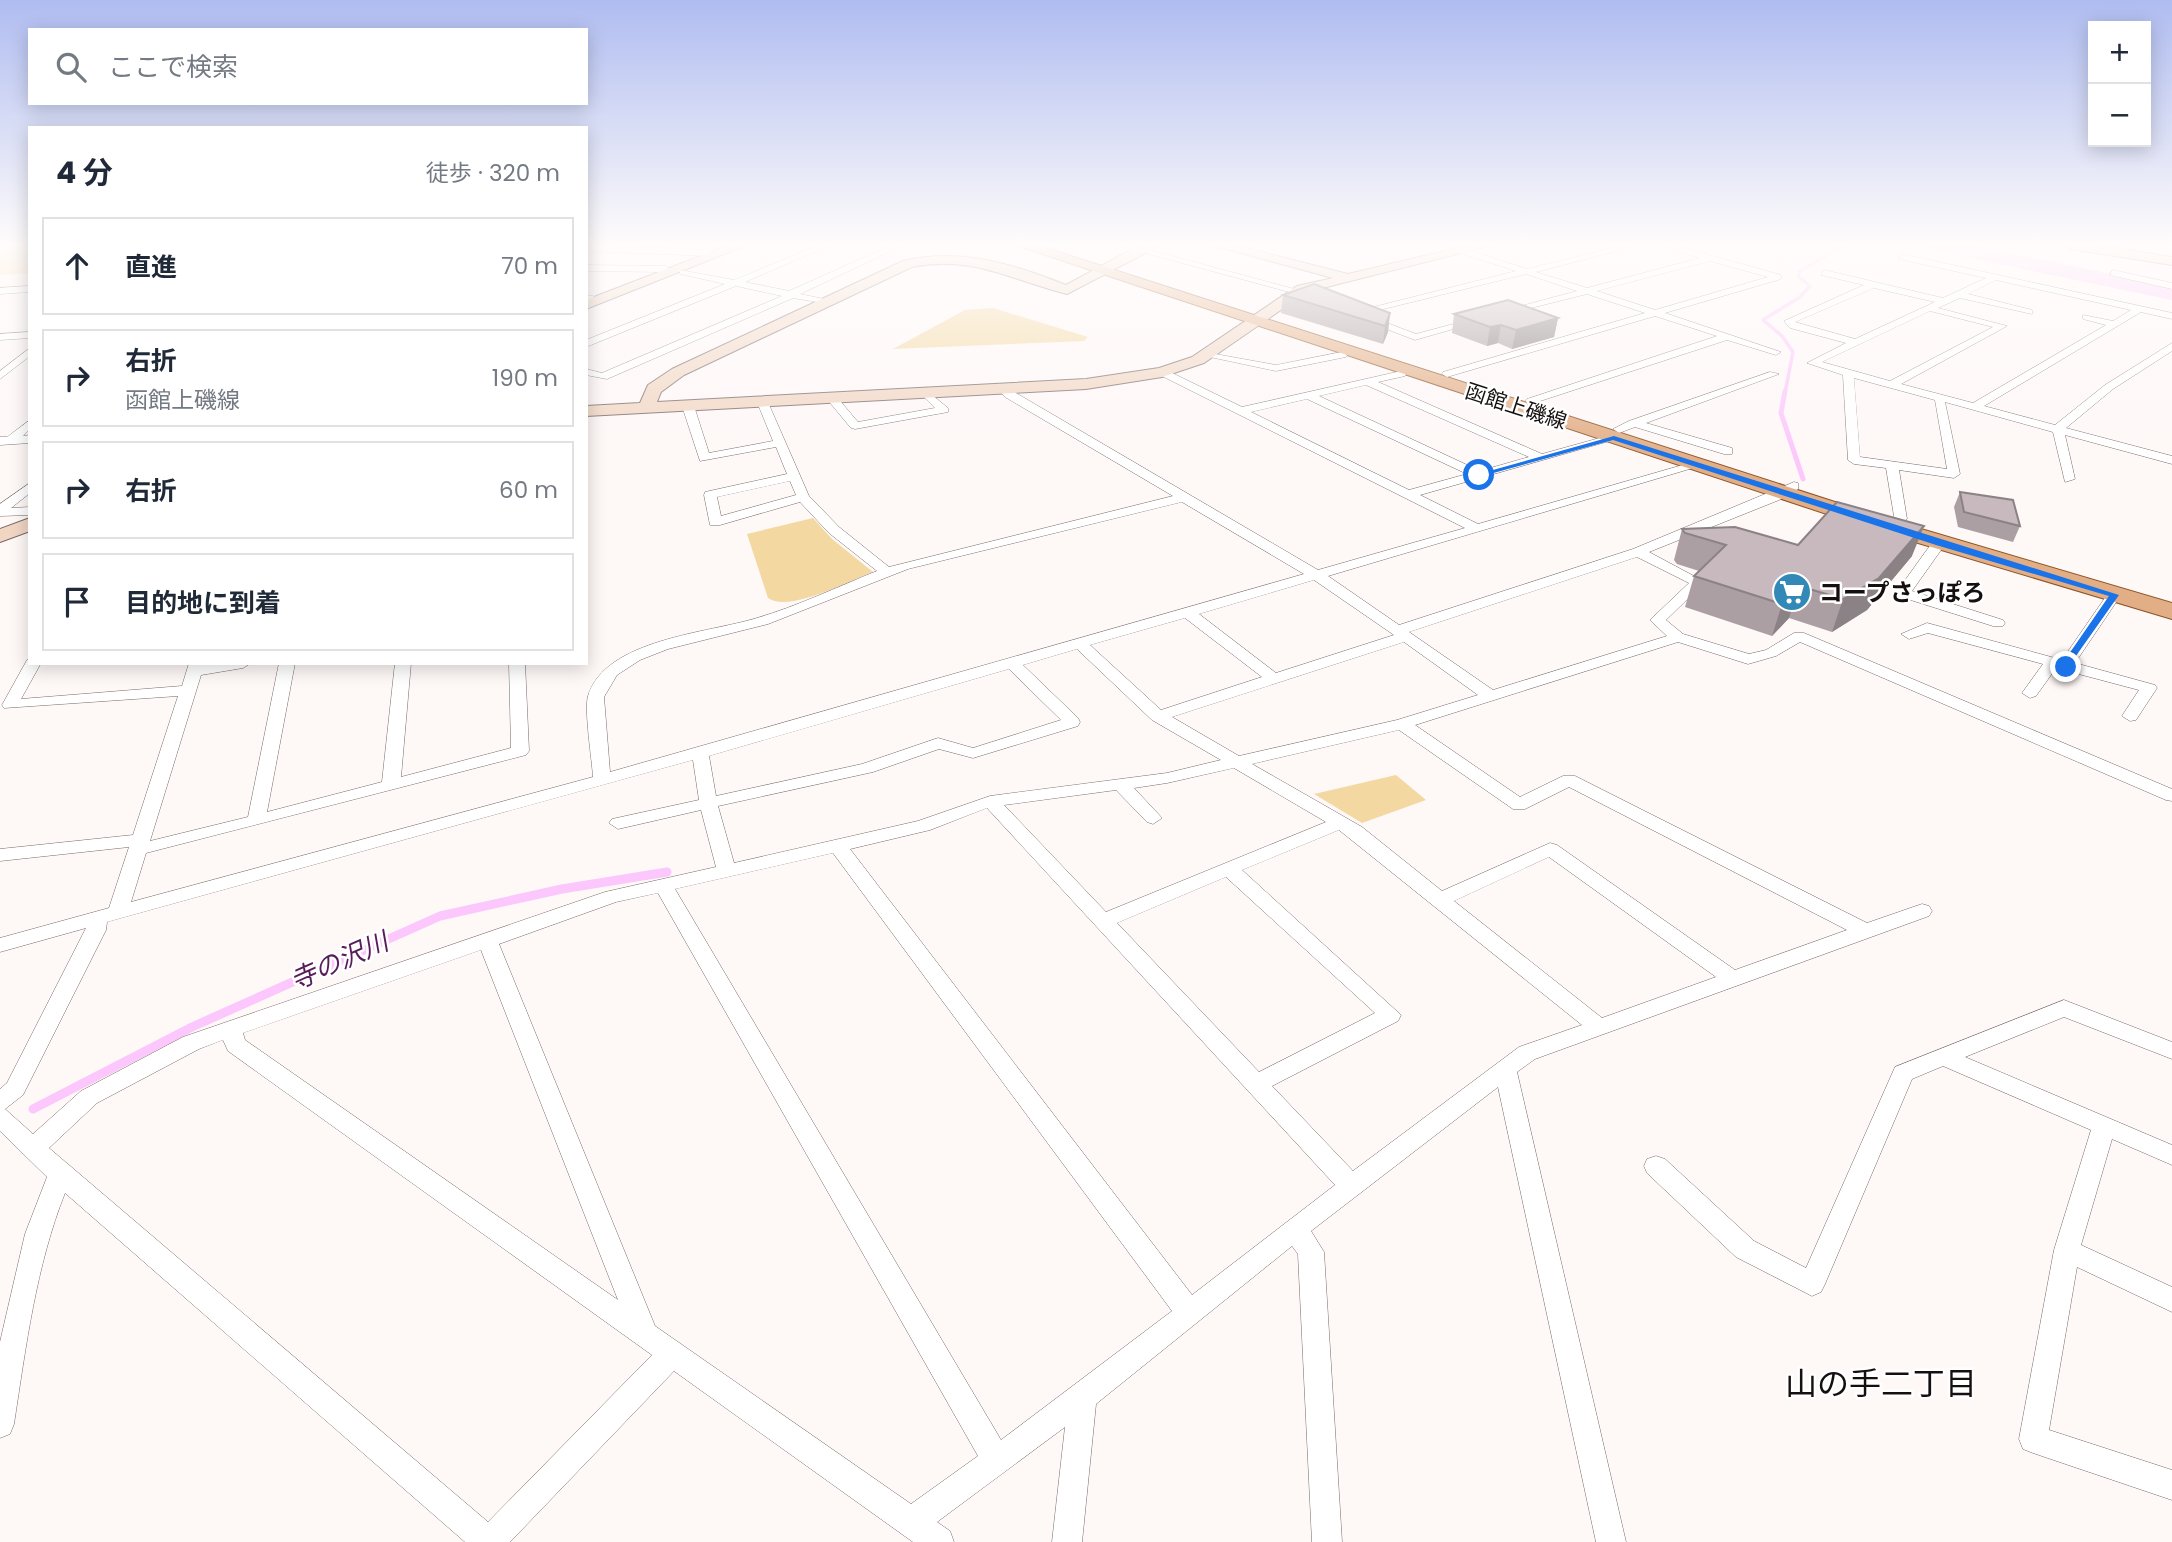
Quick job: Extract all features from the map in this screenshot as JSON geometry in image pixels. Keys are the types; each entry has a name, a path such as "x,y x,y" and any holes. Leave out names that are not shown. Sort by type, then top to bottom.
{"main road":[{"name":"函館上磯線","path":"1254,317 1622,430 1698,465 1900,519 2172,598"},
{"name":"函館上磯線","path":"1260,319 1447,374 1622,430 1939,543 2172,611"}],"street":[{"path":"588,343 652,317"},
{"path":"588,373 603,377 740,317"},
{"path":"646,408 654,389 671,376 795,317"},
{"path":"588,411 1086,384 1162,372 1206,355 1263,317"},
{"path":"1365,317 1415,337 1481,320"},
{"path":"1447,374 1641,317"},
{"path":"1668,317 1776,352"},
{"path":"1798,317 1789,321 1794,326 1857,342"},
{"path":"1909,317 1812,363 2169,456"},
{"path":"1892,384 2002,326 1965,317"},
{"path":"2086,317 2115,324"},
{"path":"1976,406 2127,317"},
{"path":"17,336 28,328"},
{"path":"0,337 28,335"},
{"path":"1531,401 1728,336"},
{"path":"2058,428 2109,387 2172,346"},
{"path":"4,371 28,353"},
{"path":"1215,357 1276,368 1342,355"},
{"path":"4,371 28,366"},
{"path":"1162,372 1478,529"},
{"path":"1852,373 1848,376 1854,460 1954,474 1939,402 1944,398"},
{"path":"1240,411 1401,374"},
{"path":"1409,494 1541,458 1774,374"},
{"path":"1368,382 1541,458"},
{"path":"1003,388 1009,395 1315,575 1491,696"},
{"path":"832,398 855,426 944,410 926,393"},
{"path":"1308,395 1479,475"},
{"path":"763,402 803,497 834,530 888,573"},
{"path":"688,406 704,458 779,443"},
{"path":"5,440 28,424"},
{"path":"2058,428 2068,479"},
{"path":"1622,430 1728,451"},
{"path":"5,440 28,439"},
{"path":"0,945 700,753 1698,465"},
{"path":"1892,465 1900,519"},
{"path":"793,477 710,495 715,522 803,497"},
{"path":"0,511 28,488"},
{"path":"1158,716 1274,679 1638,552 1788,489"},
{"path":"602,780 596,697 605,680 621,664 663,646 763,621 903,566 1182,498"},
{"path":"0,511 28,511"},
{"path":"0,536 28,525"},
{"path":"1939,543 1903,593 1998,623"},
{"path":"1638,552 1698,582 1657,620 1678,637 1748,659 1771,653 1799,636 2172,796"},
{"path":"2029,693 2059,665 2114,595"},
{"path":"1187,612 1274,679"},
{"path":"1909,634 1927,628 2149,688 2130,716"},
{"path":"34,1147 89,1097 191,1043 612,897 923,826 990,801 1167,778 1402,724 1678,637"},
{"path":"1079,643 1158,716 1341,822 1441,899 1598,1027"},
{"path":"618,823 709,806 867,768 939,743 973,753 1072,722 1012,663"},
{"path":"32,665 10,705 190,690"},
{"path":"0,1102 15,1089 96,930 108,914 139,845 196,667 220,665"},
{"path":"256,821 287,665"},
{"path":"391,785 403,665"},
{"path":"0,855 139,845 256,821 520,751 517,665"},
{"path":"1402,724 1519,805 1569,780 1865,931"},
{"path":"700,753 709,806 727,872"},
{"path":"1120,785 1153,818"},
{"path":"990,801 1353,1187"},
{"path":"1101,922 1341,822"},
{"path":"837,845 1190,1314"},
{"path":"1441,899 1550,849 1730,977"},
{"path":"1229,869 1390,1015 1256,1084"},
{"path":"664,887 997,1461"},
{"path":"912,1522 1083,1396 1295,1229 1527,1053 1730,977 1922,911"},
{"path":"488,941 645,1335"},
{"path":"1656,1166 1745,1249 1812,1284 1903,1073 2064,1008 2172,1051"},
{"path":"231,1030 236,1045 939,1542"},
{"path":"1941,1056 2172,1155"},
{"path":"1505,1068 1611,1542"},
{"path":"0,1117 60,1174 489,1542 672,1354"},
{"path":"2104,1125 2067,1250 2033,1438 2172,1485"},
{"path":"0,1424 16,1326 46,1206 60,1174"},
{"path":"1295,1229 1311,1252 1327,1542"},
{"path":"2067,1250 2172,1300"},
{"path":"1067,1542 1083,1396"}],"shaded area":[{"path":"952,317 1022,317 1088,337 1084,341 893,349"},
{"path":"813,518 832,539 873,572 804,599 778,602 768,598 747,534"},
{"path":"1396,775 1426,800 1362,823 1314,794"}],"building":[{"path":"1355,317 1388,317 1385,326"},
{"path":"1462,317 1558,318 1516,330 1501,325 1490,327"},
{"path":"1960,492 2013,500 2020,526 1964,512"},
{"path":"1837,502 1924,526 1879,578 1843,599 1799,586 1782,604 1694,576 1726,545 1685,533 1682,529 1735,527 1798,545"}],"waterway":[{"name":"寺の沢川","path":"1768,317 1763,320 1782,336 1793,352 1785,393"},
{"name":"寺の沢川","path":"1785,391 1781,413 1803,479"},
{"name":"寺の沢川","path":"33,1109 192,1027 440,916 562,889 667,872"}],"place":[{"name":"コープさっぽろ","path":"1792,592"}],"district":[{"name":"山の手二丁目","path":"1881,1383"}],"route":[{"path":"1479,475 1614,438 1939,543 2114,595 2066,667"}]}
